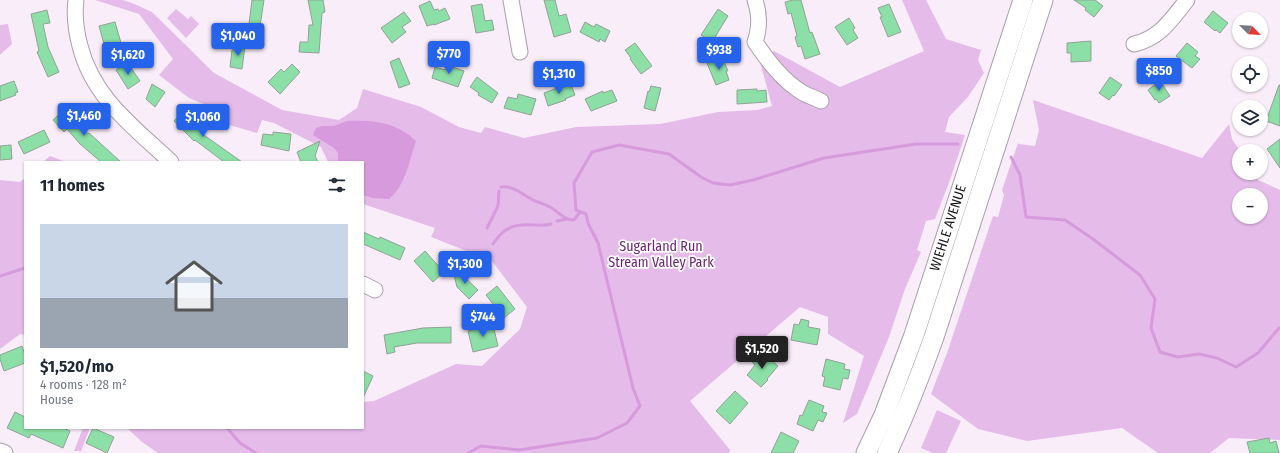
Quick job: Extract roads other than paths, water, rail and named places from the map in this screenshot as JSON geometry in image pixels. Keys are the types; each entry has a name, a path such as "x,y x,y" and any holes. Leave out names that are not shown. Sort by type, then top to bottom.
{"main road":[{"name":"WIEHLE AVENUE","path":"866,453 884,414 905,361 1022,0"},
{"name":"WIEHLE AVENUE","path":"887,453 917,384 934,337 1043,0"}],"street":[{"path":"76,0 78,38 82,56 90,75 99,90 111,105 170,161"},
{"path":"511,0 520,52"},
{"path":"755,0 760,21 759,31 755,42 768,61 786,79 802,92 821,101"},
{"path":"1134,44 1152,38 1162,30 1187,0"},
{"path":"0,451 5,453"}],"waterway":[{"path":"468,453 481,446 519,450 597,438 627,423 640,406 633,388 598,243 588,223 586,214 576,210 574,183 592,152 619,145 669,154 701,177 713,183 730,185 753,180 824,158 916,144 958,144"},
{"path":"1011,157 1020,175 1026,217 1065,220 1093,239 1140,275 1155,299 1151,328 1160,352 1178,357 1199,354 1217,358 1236,367 1258,353 1280,328"},
{"path":"501,187 515,189 535,201 550,207 570,220 574,220 580,212"},
{"path":"487,228 498,206 499,191"},
{"path":"557,221 567,219"},
{"path":"493,244 502,233 511,227 521,225 551,224"},
{"path":"0,276 24,268"},
{"path":"228,429 240,443 256,453"}],"park label":[{"name":"Sugarland Run Stream Valley Park","path":"661,254"}]}
